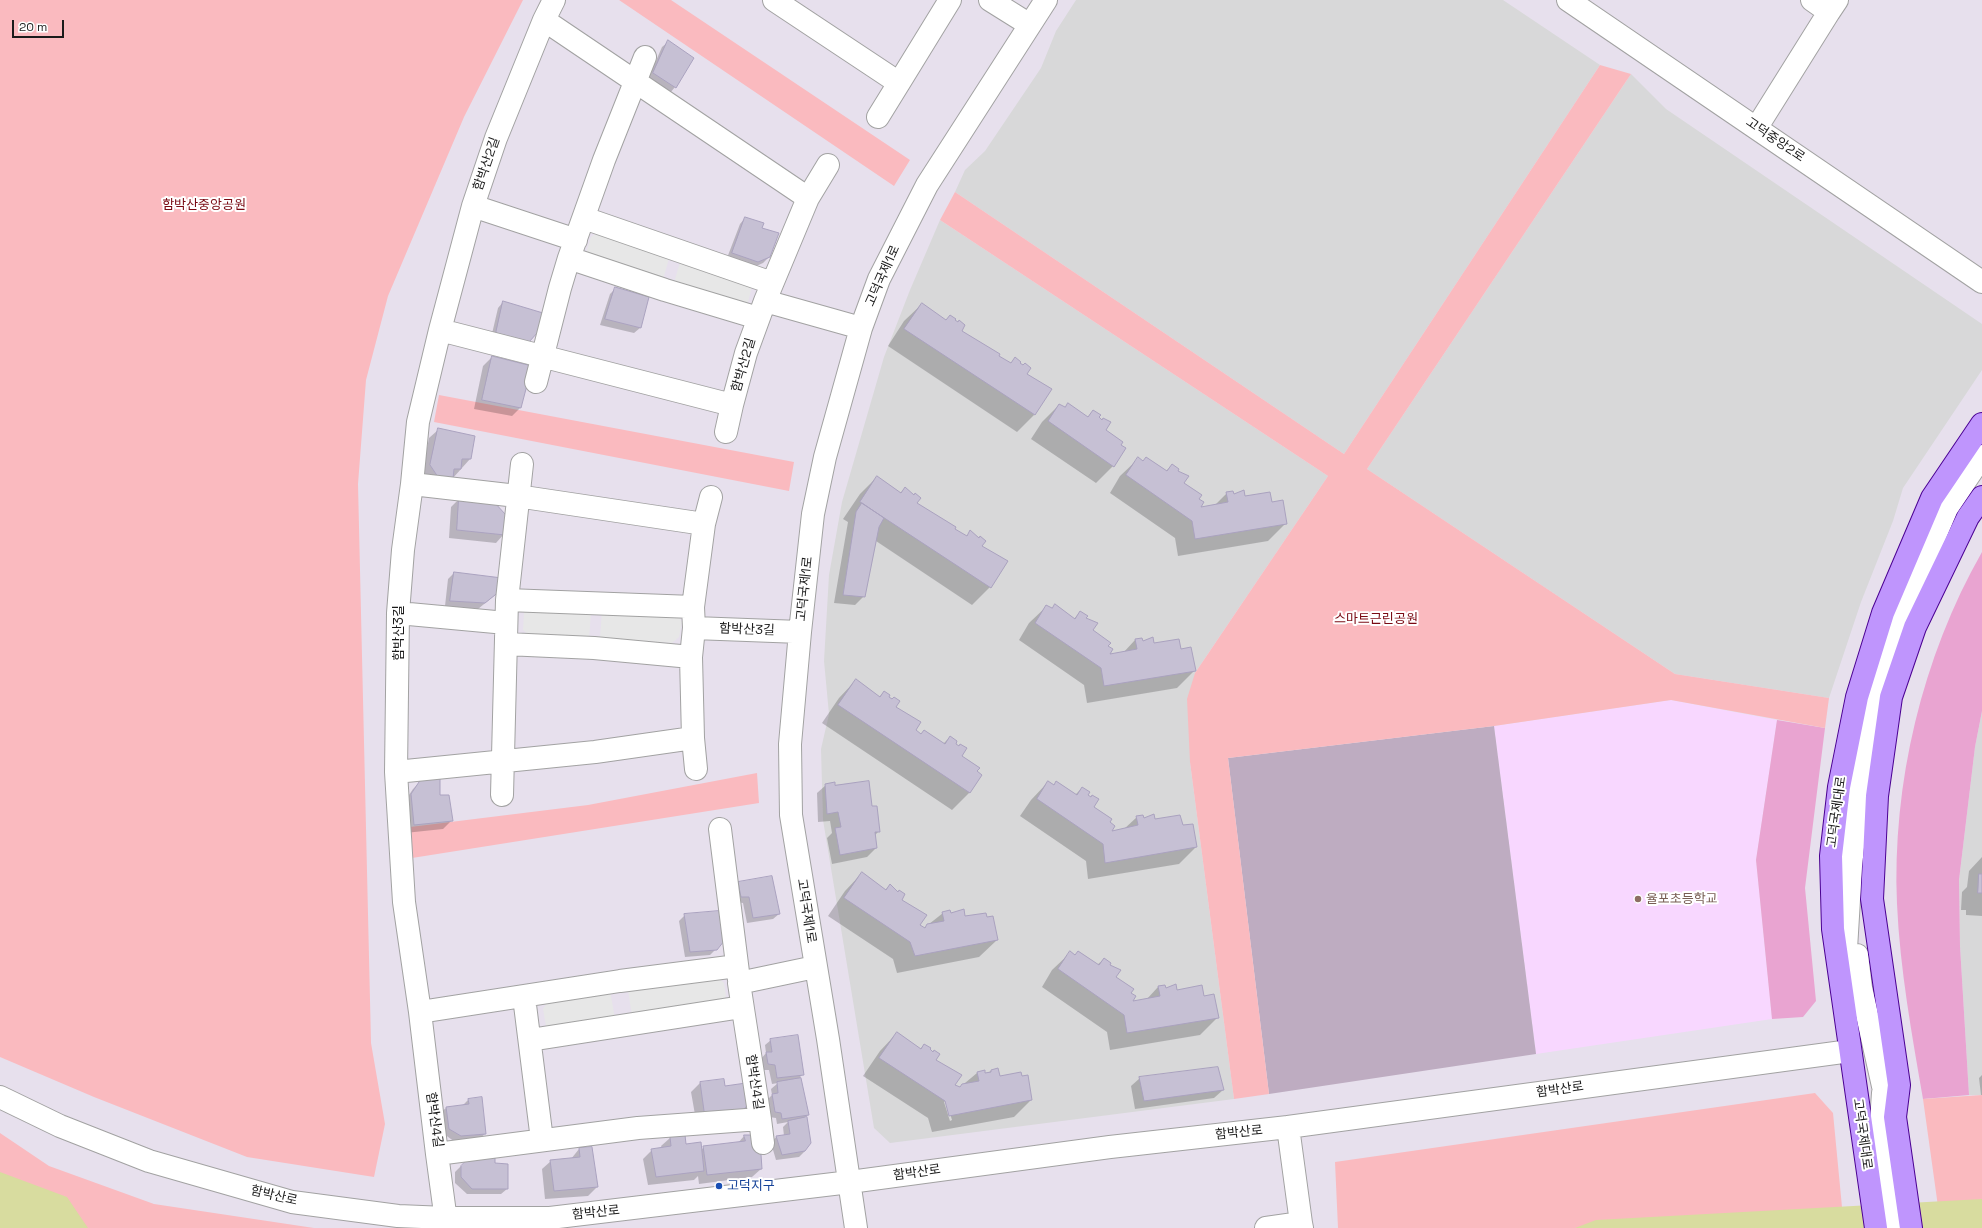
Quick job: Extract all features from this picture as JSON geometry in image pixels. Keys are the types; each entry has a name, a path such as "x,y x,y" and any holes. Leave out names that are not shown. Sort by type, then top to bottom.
{"main road":[{"name":"고덕국제대로","path":"1911,1228 1881,1132 1850,1051 1833,929 1831,856 1839,787 1858,697 1883,613 1932,498 1982,424"},
{"name":"고덕국제대로","path":"1876,1228 1881,1132 1899,1085 1872,899 1877,796 1891,697 1915,627 1968,517 1982,497"}],"street":[{"name":"함박산2길","path":"554,0 544,20 496,138 473,206 440,330 732,405 746,353 765,301 808,198 828,165"},
{"path":"774,0 899,83"},
{"path":"878,117 950,0"},
{"path":"990,0 1030,26"},
{"name":"고덕국제1로","path":"856,1228 850,1182 791,815 790,744 800,632 816,500 825,457 861,328 879,279 927,185 1046,0"},
{"name":"고덕중앙2로","path":"1568,0 1982,282"},
{"path":"1756,128 1826,4"},
{"path":"544,20 808,198"},
{"path":"536,382 573,249 604,160 645,56"},
{"path":"473,206 665,290 765,301"},
{"path":"584,218 765,301 861,328"},
{"name":"함박산3길","path":"420,1012 404,902 396,772 398,613 402,550 412,484 418,422 440,330"},
{"path":"726,432 732,405"},
{"path":"1896,1228 1881,1132 1846,949 1851,866 1859,790 1877,689 1899,621 1947,508 1982,456"},
{"path":"502,795 502,716 507,600 517,496 522,464"},
{"path":"1886,1228 1881,1132 1883,1086 1861,988 1856,948 1866,790 1882,700 1907,625 1957,516 1982,478"},
{"path":"412,484 517,496 704,524"},
{"path":"696,769 693,738 691,657 704,524 711,497"},
{"name":"함박산3길","path":"507,600 694,618 800,632"},
{"path":"398,613 506,634 594,648 691,657"},
{"path":"396,772 503,762 693,738"},
{"name":"함박산4길","path":"420,1012 437,1154 638,1128 760,1119 742,1008 720,829"},
{"path":"1856,948 1860,920 1874,866"},
{"path":"420,1012 620,981 738,975 815,967"},
{"path":"524,997 542,1140"},
{"path":"530,1040 742,1008"},
{"name":"함박산로","path":"0,1097 60,1126 149,1161 240,1188 292,1202 446,1223 550,1218 850,1182 1110,1147 1288,1127 1850,1051"},
{"path":"760,1119 763,1143"},
{"path":"1266,1228 1302,1226 1288,1127"},
{"path":"437,1154 446,1223"}],"shaded area":[{"path":"1076,0 1503,0 1600,65 1344,454 955,192 965,170 985,151 1041,68 1056,31"},
{"path":"1631,74 1666,109 1982,324 1982,370 1903,488 1893,521 1861,602 1829,698 1675,674 1367,469"},
{"path":"940,220 1328,476 1195,673 1190,762 1234,1099 890,1143 874,1128 823,820 821,749 829,714 824,661 829,575 842,502 884,357 910,290"},
{"path":"600,231 670,255 662,283 586,253 591,237"},
{"path":"681,259 752,286 748,302 742,308 673,286"},
{"path":"1982,552 1982,711 1975,747 1959,880 1960,946 1969,1095 1923,1099 1907,1002 1899,929 1897,904 1897,859 1900,813 1906,768 1915,722 1927,678 1943,634 1961,592"},
{"path":"530,606 591,612 589,640 529,635 523,630 524,612"},
{"path":"602,610 678,616 682,622 679,637 672,643 600,638"},
{"name":"율포초등학교","path":"1671,700 1777,720 1756,860 1772,1019 1536,1054 1494,726"},
{"path":"1982,711 1982,1095 1969,1095 1960,946 1959,880 1975,747"},
{"path":"1777,720 1825,728 1805,888 1816,1001 1803,1017 1772,1019 1756,860"},
{"path":"1494,726 1536,1054 1269,1094 1228,758"},
{"path":"718,977 724,983 726,996 722,1003 632,1016 628,990"},
{"path":"610,990 615,1019 551,1029 546,1026 543,1009 548,1001"},
{"path":"0,1172 67,1197 88,1228 0,1228"},
{"path":"1982,1199 1982,1228 1575,1228 1596,1220"}],"green space":[{"name":"함박산중앙공원","path":"0,0 523,0 464,117 388,296 366,380 358,484 371,1043 385,1124 374,1177 247,1157 94,1097 0,1057"},
{"path":"619,0 671,0 910,160 894,186"},
{"name":"스마트근린공원","path":"1600,65 1631,74 1367,469 1675,674 1829,698 1825,728 1671,700 1494,726 1228,758 1269,1094 1234,1099 1190,762 1187,699 1195,673 1328,476 940,220 955,192 1344,454"},
{"path":"439,395 794,462 789,491 434,422"},
{"path":"757,773 759,803 412,858 410,827 588,805"},
{"path":"1815,1093 1833,1113 1844,1228 1338,1228 1335,1162"},
{"path":"1982,1095 1982,1228 1941,1228 1923,1099"},
{"path":"0,1133 49,1166 154,1204 314,1228 0,1228"}],"building":[{"path":"668,40 694,58 676,88 653,73"},
{"path":"745,217 764,223 762,228 779,233 770,257 758,262 732,253"},
{"path":"615,287 649,297 641,328 605,319"},
{"path":"503,301 543,313 538,332 529,342 496,333"},
{"path":"922,303 946,320 950,315 958,322 959,320 965,325 962,331 1000,354 999,356 1011,363 1015,357 1021,362 1020,363 1023,365 1025,363 1031,368 1027,374 1052,389 1035,415 904,329"},
{"path":"492,356 532,366 521,408 482,400"},
{"path":"1068,403 1088,417 1093,410 1101,415 1099,417 1102,420 1103,418 1111,422 1106,430 1123,442 1121,445 1126,448 1114,467 1048,421 1059,404 1065,407"},
{"path":"438,428 475,436 471,459 462,459 461,469 454,469 453,479 438,477 430,465"},
{"path":"1138,457 1143,461 1146,457 1167,471 1172,464 1179,469 1178,471 1189,476 1184,483 1202,495 1199,499 1204,502 1201,507 1228,502 1226,492 1233,491 1234,494 1244,490 1245,496 1270,492 1272,502 1283,500 1287,524 1195,539 1192,521 1126,475"},
{"path":"877,476 901,493 905,487 914,495 915,493 921,498 917,503 956,527 955,529 967,536 970,530 979,538 980,536 986,541 982,546 1008,561 991,588 860,502"},
{"path":"459,497 494,502 506,515 505,535 457,530"},
{"path":"862,503 884,518 879,527 865,597 843,595 856,512"},
{"path":"454,572 502,578 500,591 485,603 450,601"},
{"path":"1055,604 1075,619 1080,611 1088,616 1086,618 1098,623 1093,630 1111,643 1108,646 1113,649 1110,654 1137,649 1135,639 1142,638 1143,641 1153,637 1154,643 1179,639 1181,649 1191,647 1196,671 1104,686 1101,668 1035,623 1046,605 1052,608"},
{"path":"856,679 880,697 884,691 890,695 889,697 892,699 894,697 900,701 896,707 921,722 916,730 921,734 924,730 945,744 950,736 957,741 956,744 959,746 960,744 967,748 962,756 980,768 977,771 982,775 970,793 838,705"},
{"path":"440,778 440,795 449,795 453,821 414,825 411,794 421,779"},
{"path":"869,781 872,806 877,806 880,832 875,832 877,848 840,855 835,828 841,827 838,812 827,814 825,784 835,782 835,785"},
{"path":"1048,781 1054,785 1056,781 1077,795 1082,787 1090,792 1088,795 1091,797 1092,795 1099,799 1094,807 1112,819 1110,822 1115,826 1112,831 1138,825 1136,816 1143,815 1144,818 1154,814 1155,819 1180,815 1183,825 1193,824 1197,847 1105,863 1103,844 1037,799"},
{"path":"862,872 886,890 890,884 898,892 899,890 905,894 902,900 927,915 920,925 925,928 927,924 944,921 942,912 950,910 951,913 964,909 965,916 986,913 987,917 993,916 998,940 915,956 910,942 844,898"},
{"path":"1979,874 1982,874 1982,893 1978,893"},
{"path":"772,876 780,914 753,918 749,897 741,897 738,882"},
{"path":"719,911 724,941 717,950 690,952 684,914"},
{"path":"1070,951 1075,955 1078,951 1099,965 1104,958 1111,963 1110,965 1121,970 1116,977 1134,989 1131,993 1136,996 1133,1001 1160,996 1158,986 1165,985 1166,988 1176,984 1177,990 1202,985 1204,996 1214,994 1219,1018 1127,1033 1124,1015 1058,969"},
{"path":"897,1032 921,1049 924,1044 931,1048 930,1049 933,1052 934,1050 940,1054 936,1060 962,1075 955,1085 960,1087 962,1084 979,1081 977,1072 985,1070 985,1073 991,1072 991,1070 998,1068 1000,1076 1021,1072 1022,1076 1028,1075 1032,1100 949,1116 945,1101 879,1058"},
{"path":"798,1035 804,1075 777,1078 775,1065 768,1064 766,1052 772,1052 770,1039"},
{"path":"1218,1067 1224,1090 1144,1101 1139,1077"},
{"path":"801,1078 809,1115 782,1119 781,1113 775,1112 772,1094 778,1093 777,1082"},
{"path":"724,1079 725,1086 746,1083 750,1102 740,1114 705,1118 700,1082"},
{"path":"482,1097 486,1134 461,1136 449,1129 446,1107 469,1104 468,1099"},
{"path":"807,1117 811,1143 805,1151 782,1155 776,1136 790,1134 788,1121"},
{"path":"685,1135 686,1144 701,1142 704,1171 656,1177 651,1149 671,1146 670,1137"},
{"path":"744,1135 752,1135 760,1140 762,1169 707,1175 703,1146 745,1141"},
{"path":"592,1147 598,1187 554,1191 550,1160 580,1157 579,1148"},
{"path":"471,1156 495,1156 495,1163 508,1164 508,1189 472,1189 461,1177 461,1166"}],"place":[{"name":"율포초등학교","path":"1638,899"},
{"name":"고덕지구","path":"719,1186"}]}
